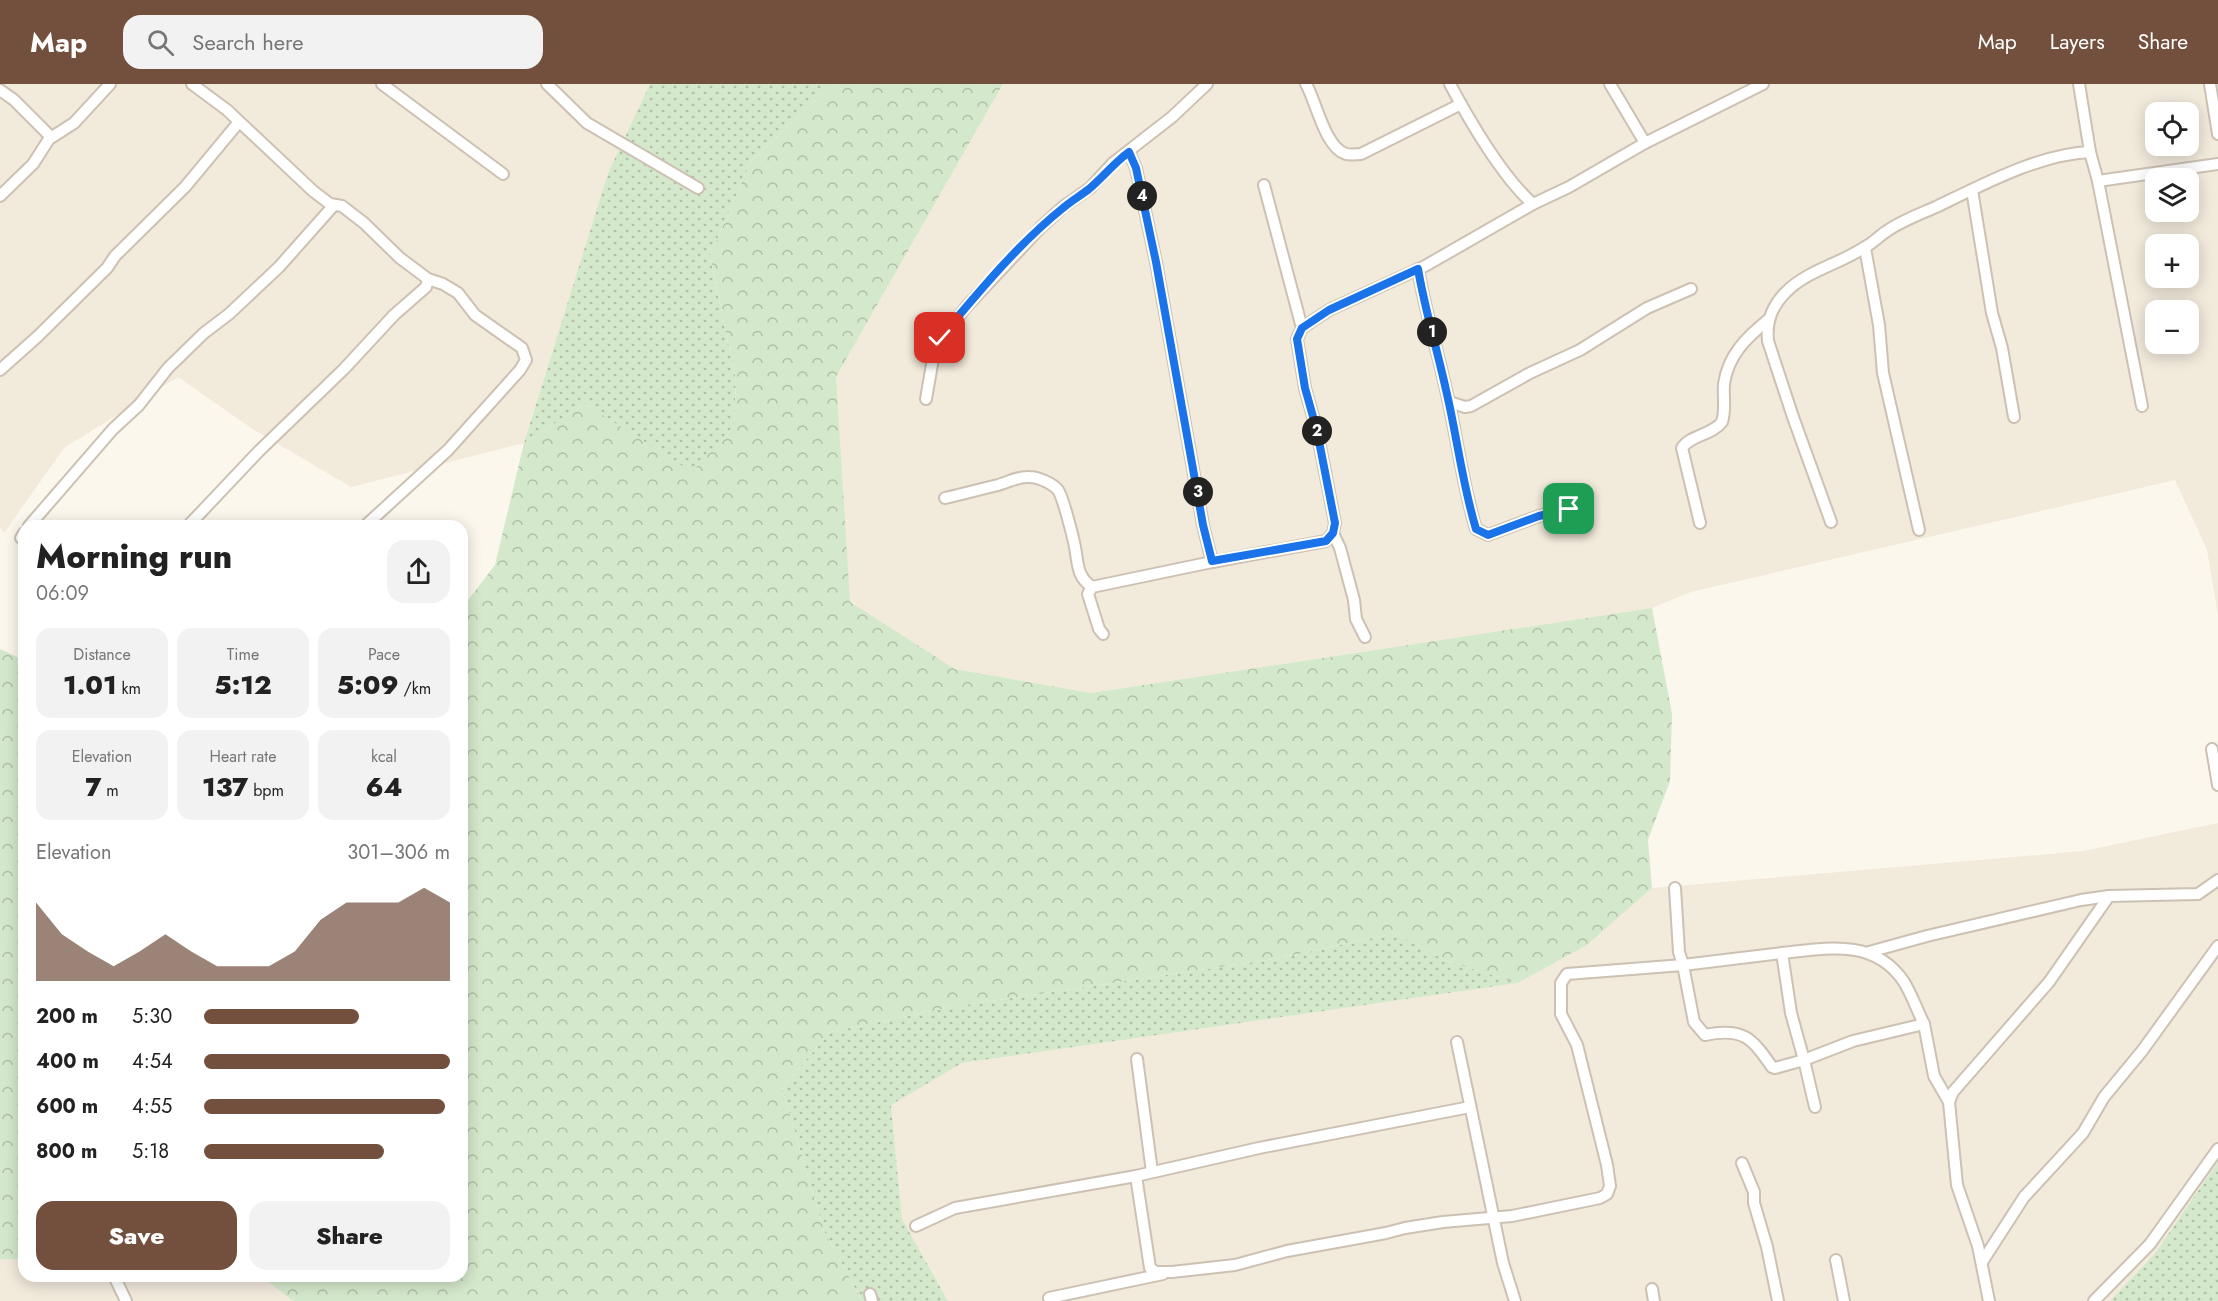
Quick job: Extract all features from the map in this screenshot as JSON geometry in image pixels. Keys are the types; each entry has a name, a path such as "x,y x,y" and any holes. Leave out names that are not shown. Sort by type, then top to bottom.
{"street":[{"path":"0,196 33,164 51,137 74,123 110,84"},
{"path":"192,84 239,122 313,191 334,205 342,206 364,223 400,258 428,279 443,284 458,293 475,315 522,348 526,360 520,370 448,450 372,520"},
{"path":"382,84 502,174"},
{"path":"547,84 587,123 698,188"},
{"path":"926,399 935,346 1011,258 1063,207 1090,188 1113,163 1129,152 1207,84"},
{"path":"1306,84 1314,99 1324,129 1338,150 1348,155 1361,154 1461,104"},
{"path":"1450,84 1519,191 1533,204"},
{"path":"1610,84 1645,143"},
{"path":"1103,634 1099,629 1088,594 1092,587 1212,561 1326,541 1333,533 1335,523 1324,465 1305,388 1297,339 1302,328 1329,310 1418,269 1645,143 1763,84"},
{"path":"2079,84 2090,152 2098,181 2142,406"},
{"path":"2210,84 2218,135"},
{"path":"0,90 14,100 51,137"},
{"path":"0,370 38,337 107,268 115,256 163,211 239,122"},
{"path":"1129,152 1136,168 1156,262 1203,525 1212,561"},
{"path":"1831,522 1771,351 1766,328 1775,304 1787,290 1802,279 1865,248 1888,230 1972,190 2052,159 2090,152"},
{"path":"2098,181 2218,164"},
{"path":"1264,185 1302,328"},
{"path":"1972,190 1992,313 2002,348 2014,417"},
{"path":"34,520 113,429 139,405 168,368 279,267 334,205"},
{"path":"1865,248 1879,326 1883,373 1919,530"},
{"path":"1418,269 1423,299 1449,402 1466,498 1476,529 1488,535 1539,516 1569,509"},
{"path":"194,520 259,451 344,369 394,315 426,287 428,279"},
{"path":"1449,402 1465,407 1471,406 1530,373 1580,350 1647,308 1691,289"},
{"path":"1700,523 1682,448 1685,444 1713,431 1722,422 1724,383 1733,356 1742,343 1768,320"},
{"path":"945,498 1022,478 1037,478 1050,483 1062,499 1075,545 1079,573 1082,579 1092,587"},
{"path":"1333,533 1340,548 1354,600 1356,619 1365,637"},
{"path":"2212,749 2218,785"},
{"path":"1869,952 2081,900 2109,896 2198,894 2218,880"},
{"path":"1675,888 1679,952 1694,1022 1704,1035 1743,1034 1753,1041 1775,1068 1804,1060 1853,1041 1924,1024"},
{"path":"1948,1102 1953,1092 2049,982 2109,896"},
{"path":"1982,1262 2024,1197 2083,1133 2104,1097 2142,1051 2218,946"},
{"path":"1049,1298 1172,1272 1235,1265 1287,1251 1405,1228 1493,1216 1512,1216 1607,1194 1610,1186 1607,1165 1576,1045 1561,1014 1560,983 1567,974 1830,948 1869,952 1885,960 1904,982 1924,1024 1934,1076 1948,1102 1957,1185 1982,1262 1989,1301"},
{"path":"1782,953 1791,1013 1815,1107"},
{"path":"1457,1042 1503,1263 1515,1301"},
{"path":"1137,1059 1152,1172"},
{"path":"916,1226 955,1208 1136,1176 1259,1148 1470,1107"},
{"path":"2094,1301 2150,1244 2218,1149"},
{"path":"1742,1163 1754,1192 1754,1203 1767,1247 1778,1301"},
{"path":"1136,1176 1150,1268 1156,1272 1172,1272"},
{"path":"1836,1260 1844,1301"},
{"path":"117,1282 126,1301"},
{"path":"1652,1289 1654,1301"}],"shaded area":[{"path":"0,84 650,84 608,173 524,443 351,487 251,428 178,377 64,448 4,533 0,527"},
{"path":"1003,84 2218,84 2218,615 2207,550 2175,480 1691,592 1652,608 1091,693 955,669 849,602 836,377"},
{"path":"2218,823 2218,1301 948,1301 902,1219 891,1104 962,1063 1518,983 1587,945 1652,888 2083,851"},
{"path":"0,1259 18,1259 18,1282 268,1282 293,1301 0,1301"}],"green space":[{"path":"650,84 833,84 751,161 710,256 736,380 734,426 692,473 585,404 524,443 608,173"},
{"path":"833,84 1003,84 836,377 850,602 955,669 1091,693 1652,608 1672,714 1670,781 1648,840 1652,888 1587,945 1518,983 1447,961 1395,933 1280,958 951,1007 830,1032 782,1088 824,1231 862,1301 293,1301 268,1282 468,1282 468,600 495,565 524,443 585,404 692,472 734,426 736,380 710,256 751,161"},
{"path":"0,649 18,657 18,1259 0,1259"},
{"path":"1395,933 1447,961 1518,983 962,1063 891,1105 902,1219 948,1301 862,1301 824,1231 782,1088 830,1032 951,1007 1280,958"},
{"path":"2218,1162 2218,1301 2110,1301 2154,1255"}],"route":[{"path":"940,338 1041,227 1063,207 1090,188 1113,163 1129,152 1136,168 1156,262 1203,525 1212,561 1326,541 1333,533 1335,523 1317,431 1305,388 1297,339 1302,328 1329,310 1418,269 1423,299 1447,392 1466,498 1476,529 1488,535 1539,516 1569,509"}]}
